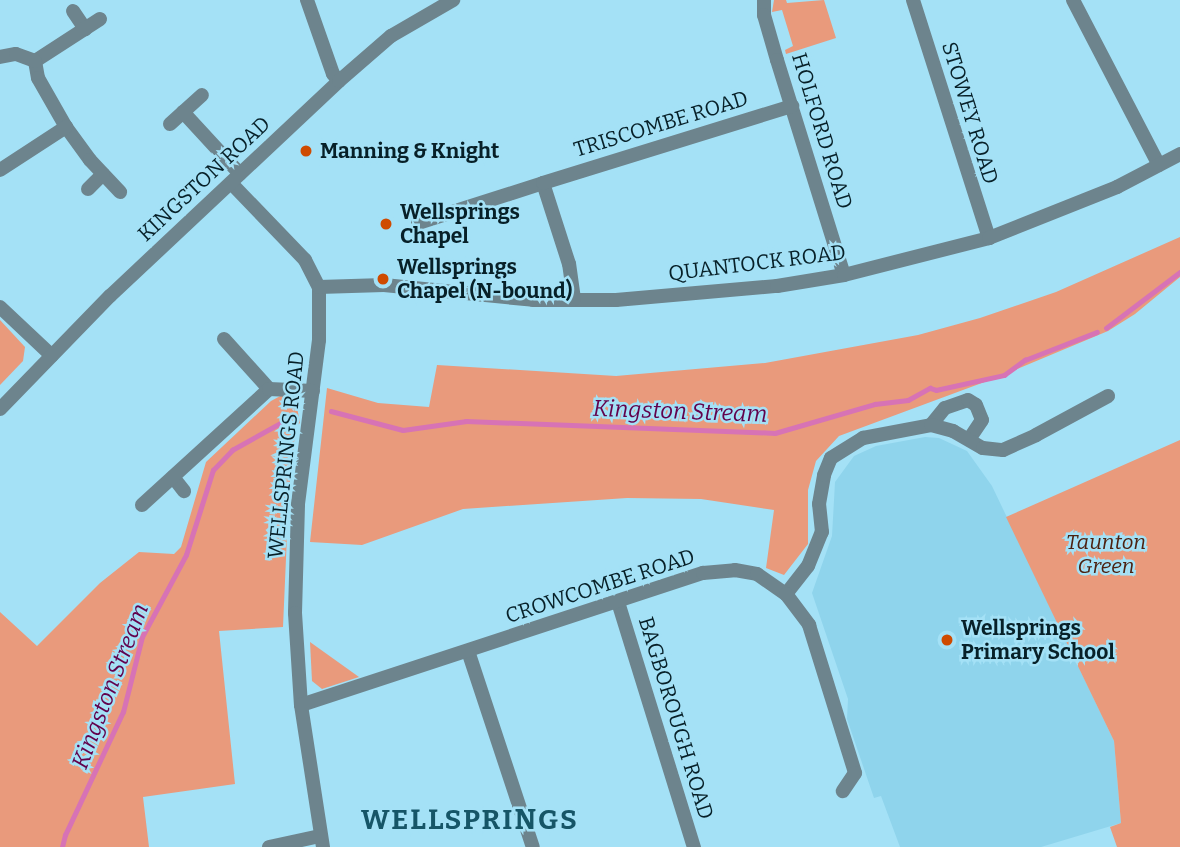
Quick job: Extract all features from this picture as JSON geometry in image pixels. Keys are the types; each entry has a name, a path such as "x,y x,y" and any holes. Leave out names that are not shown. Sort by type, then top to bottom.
{"street":[{"path":"307,0 332,74 339,80"},
{"name":"KINGSTON ROAD","path":"0,409 110,296 339,80 391,36 453,0"},
{"name":"HOLFORD ROAD","path":"764,0 764,15 844,275"},
{"name":"STOWEY ROAD","path":"913,0 989,238"},
{"path":"1073,0 1159,165"},
{"path":"74,11 85,29"},
{"path":"35,61 100,19"},
{"path":"0,57 16,54 35,61"},
{"path":"35,61 38,78 66,127 120,192"},
{"path":"170,124 202,94"},
{"name":"TRISCOMBE ROAD","path":"418,223 792,106"},
{"name":"WELLSPRINGS ROAD","path":"183,112 305,260 319,287 320,312 296,548 295,612 301,705 322,842"},
{"path":"0,170 66,127"},
{"name":"QUANTOCK ROAD","path":"319,287 384,285 533,300 711,294 844,275 989,238 1083,202 1180,153"},
{"path":"88,189 103,174"},
{"path":"543,183 569,264 574,299"},
{"path":"0,307 52,356"},
{"path":"224,339 269,389"},
{"path":"142,505 269,389 313,391"},
{"path":"786,594 808,566 822,532 819,504 824,475 831,458 863,438 931,425 970,439 983,448 1003,450 1108,396"},
{"path":"931,425 945,408 968,400 976,405 982,420 970,439"},
{"path":"173,477 184,491"},
{"name":"CROWCOMBE ROAD","path":"301,705 719,570 757,574 786,594 808,625 855,773 843,791"},
{"name":"BAGBOROUGH ROAD","path":"618,602 694,847"},
{"path":"468,651 533,847"},
{"path":"269,847 322,842"}],"shaded area":[{"name":"Wellsprings Primary School","path":"925,437 939,438 967,451 992,486 1114,741 1121,823 1041,847 900,847 881,796 874,798 847,719 848,699 812,593 832,536 835,482 854,456 876,446"}],"green space":[{"path":"774,0 786,0 787,3 824,0 836,38 786,54 785,50 793,46 782,10 772,12"},
{"path":"1180,237 1180,277 1135,314 1108,331 998,377 839,436 816,461 808,490 808,544 784,575 766,568 774,510 701,499 627,498 463,509 362,545 310,542 327,388 378,403 429,407 437,365 616,376 765,363 918,335 980,318 1056,292"},
{"path":"0,320 25,347 23,361 0,385"},
{"path":"284,394 296,402 300,423 296,426 289,490 283,627 219,631 235,784 143,797 149,847 0,847 0,612 37,646 100,583 139,552 174,554 181,547 206,462 271,401"},
{"name":"Taunton Green","path":"1180,440 1180,847 1117,847 1110,827 1121,823 1114,741 1006,517"},
{"path":"310,642 359,677 322,689 312,681"}],"waterway":[{"name":"Kingston Stream","path":"1106,328 1180,272"},
{"name":"Kingston Stream","path":"331,411 403,430 466,421 775,433 875,404 908,400 930,388 936,390 1004,375 1025,360 1097,332"},
{"name":"Kingston Stream","path":"62,847 65,835 123,712 142,637 186,555 213,470 232,450 293,416"}],"place":[{"name":"Manning & Knight","path":"306,151"},
{"name":"Wellsprings Chapel","path":"386,224"},
{"name":"Wellsprings Chapel (N-bound)","path":"383,279"},
{"name":"Wellsprings Primary School","path":"947,640"}],"district":[{"name":"WELLSPRINGS","path":"470,820"}]}
